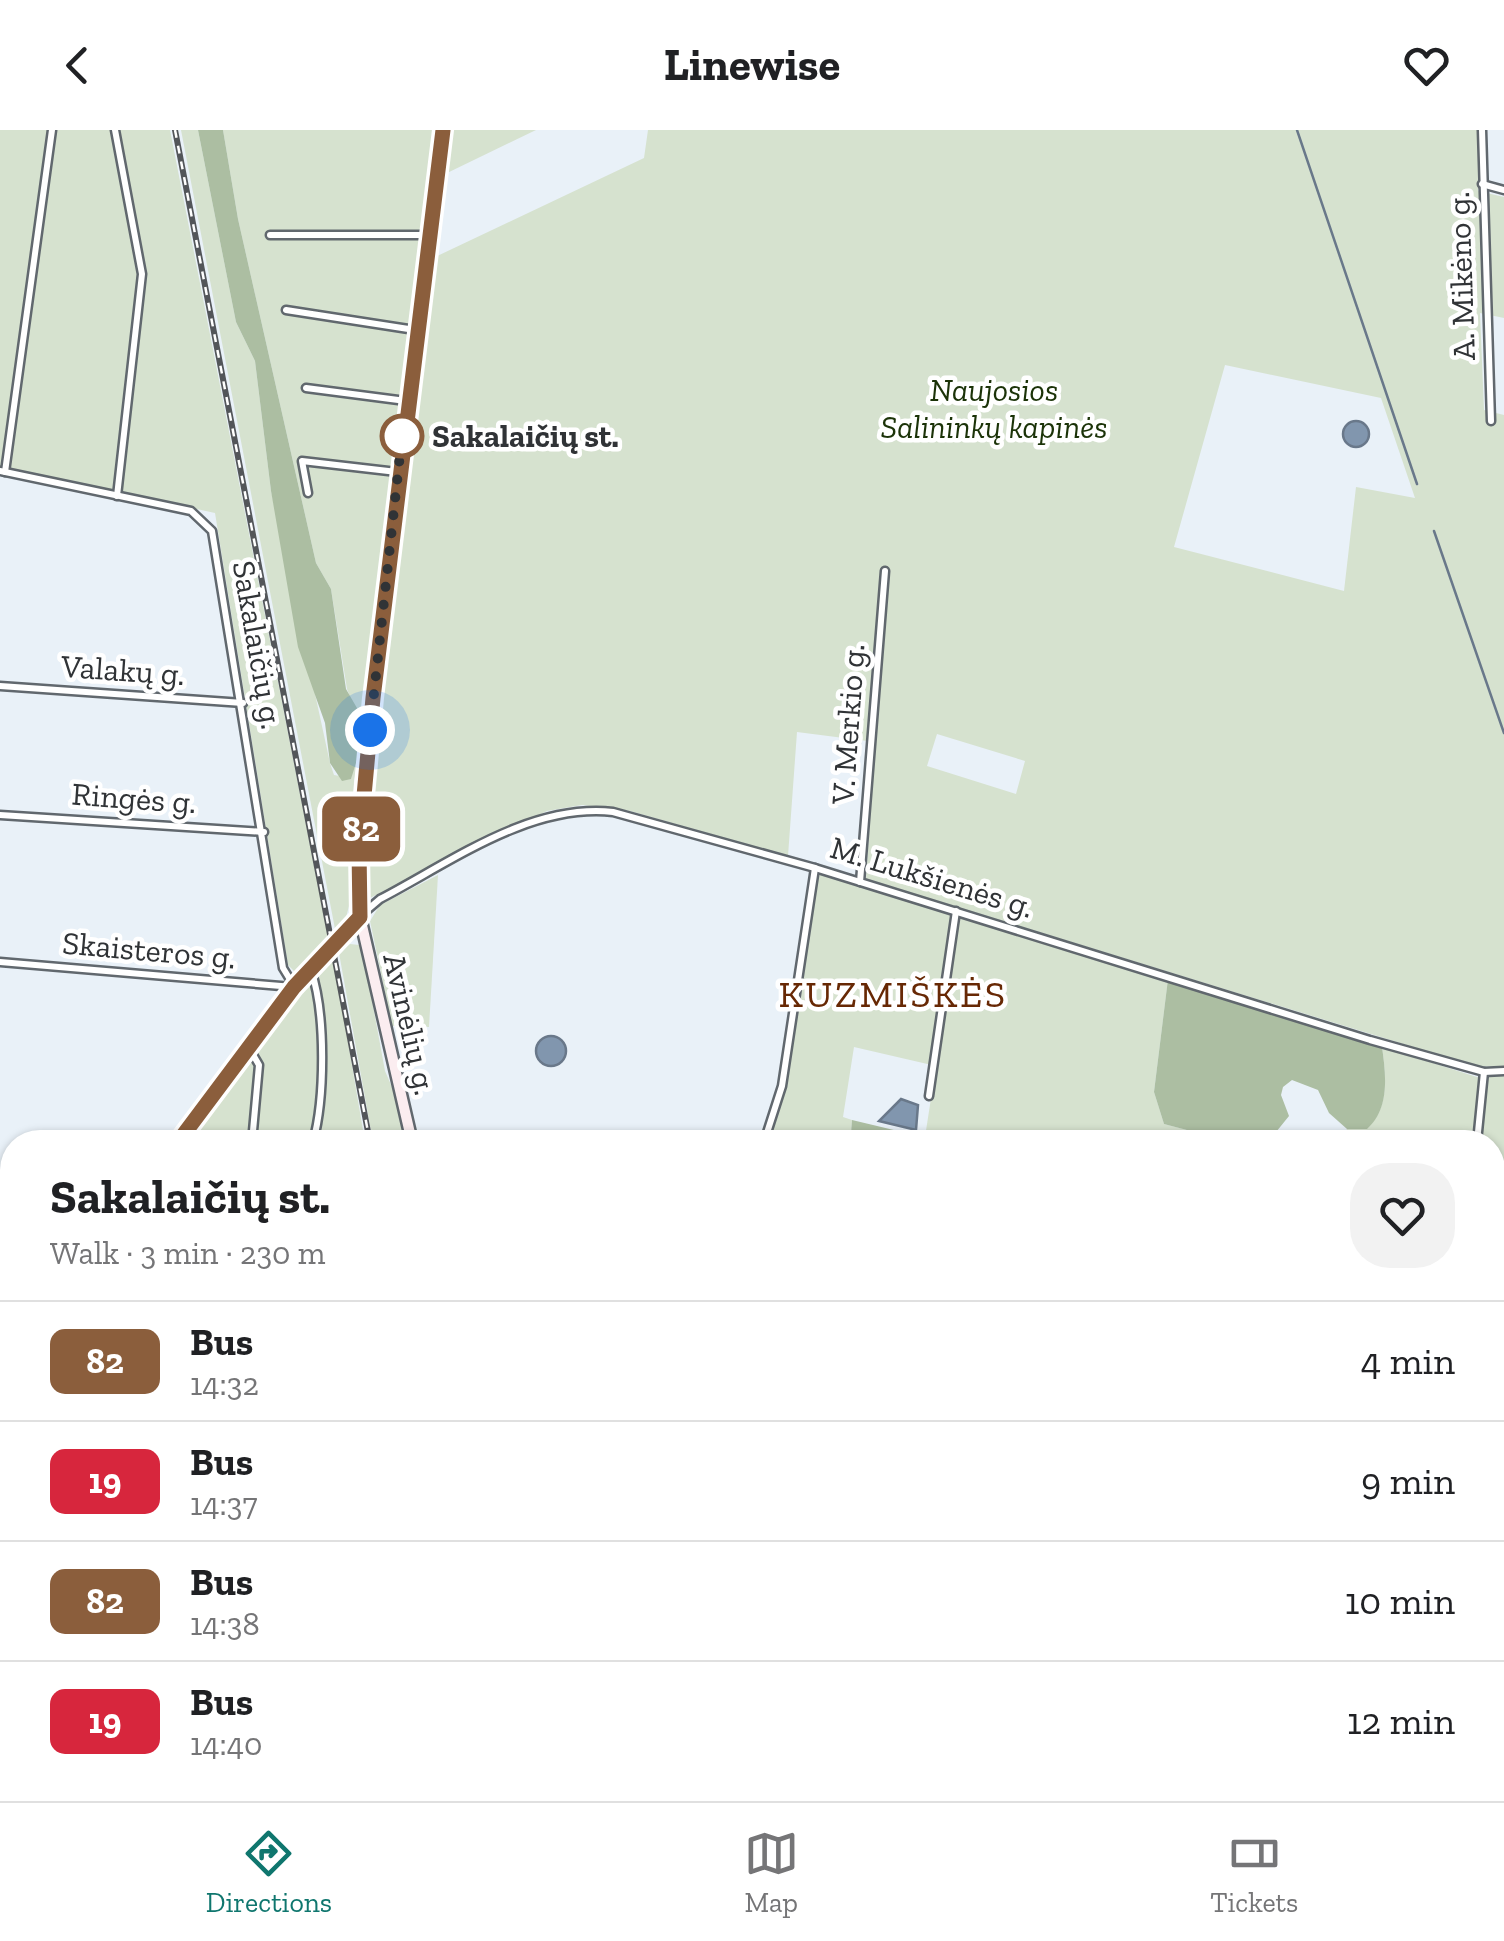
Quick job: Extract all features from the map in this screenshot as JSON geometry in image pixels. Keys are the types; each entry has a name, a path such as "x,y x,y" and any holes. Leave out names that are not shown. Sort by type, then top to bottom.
{"main road":[{"name":"Avinėlių g.","path":"409,1130 360,917 359,850 406,401 443,130"},
{"path":"187,1130 294,987 360,917"}],"street":[{"path":"3,471 52,130"},
{"path":"115,130 142,274 118,496"},
{"name":"A. Mikėno g.","path":"1482,130 1491,421"},
{"path":"1482,184 1504,190"},
{"path":"270,235 427,235"},
{"path":"286,310 415,330"},
{"path":"306,388 406,401"},
{"path":"308,494 302,461 398,472"},
{"name":"Sakalaičių g.","path":"3,471 191,512 212,531 264,832 283,968 294,987"},
{"name":"V. Merkio g.","path":"860,882 885,571"},
{"name":"Valakų g.","path":"0,686 243,703"},
{"name":"M. Lukšienės g.","path":"360,917 380,899 543,817 562,812 613,812 816,868 1484,1072 1504,1072"},
{"name":"Ringės g.","path":"0,815 264,832"},
{"path":"768,1130 782,1086 816,868"},
{"path":"928,1096 956,911"},
{"name":"Skaisteros g.","path":"0,962 294,987"},
{"path":"310,969 318,992 320,1025 313,1130"},
{"path":"248,1047 258,1060 253,1130"},
{"path":"1478,1130 1484,1072"}],"green space":[{"path":"0,130 170,130 329,942 295,972 288,965 215,513 0,466"},
{"path":"181,130 198,130 236,322 255,361 271,491 330,763 334,775 351,778 362,729 347,689 331,589 316,563 238,219 223,130 434,130 363,740 354,781 349,906 344,925 336,934"},
{"path":"198,130 223,130 238,219 316,563 331,589 346,689 361,715 360,750 351,779 342,781 330,763 325,723 298,647 271,491 255,361 236,322"},
{"path":"452,130 536,130 445,174"},
{"name":"Naujosios Salininkų kapinės","path":"648,130 1478,130 1478,191 1504,197 1504,318 1480,313 1484,410 1504,415 1504,1067 1475,1066 866,879 875,742 797,732 788,856 630,811 582,805 547,811 370,898 366,895 370,792 433,258 644,158","holes":["1225,365 1381,398 1415,498 1356,487 1344,591 1174,547","937,734 1025,761 1016,794 927,766"]},
{"path":"822,874 1168,979 1154,1092 1164,1124 1187,1130 926,1130 936,1066 854,1047 843,1117 852,1120 851,1130 772,1130 784,1092 818,876"},
{"path":"438,875 429,1027 392,1026 370,921 380,905"},
{"path":"350,944 359,945 363,951 385,1071 395,1094 402,1130 371,1130 339,953"},
{"path":"334,959 363,1130 198,1130 286,1005"},
{"path":"1168,979 1382,1047 1383,1102 1367,1129 1347,1129 1329,1113 1318,1090 1292,1080 1283,1087 1281,1095 1289,1116 1278,1130 1187,1130 1164,1124 1154,1092"},
{"path":"1382,1047 1477,1077 1504,1075 1504,1130 1347,1130 1366,1129 1374,1121 1383,1102"},
{"path":"852,1120 894,1130 851,1130"}],"water":[{"path":"1356,421 1365,425 1369,434 1365,443 1356,447 1347,443 1343,434 1347,425"},
{"path":"551,1036 565,1045 566,1051 557,1065 551,1066 537,1057 536,1051 545,1037"},
{"path":"901,1099 918,1105 916,1130 879,1121"}],"waterway":[{"path":"1297,130 1417,484"},
{"path":"1434,531 1504,733"}],"railway":[{"path":"175,130 368,1130"}],"bus line":[{"name":"82","path":"188,1130 294,987 360,917 359,850 373,698 406,401 443,130"}],"place":[{"name":"Sakalaičių st.","path":"402,436"}],"district":[{"name":"KUZMIŠKĖS","path":"893,994"}],"route":[{"path":"370,730 402,436"}]}
